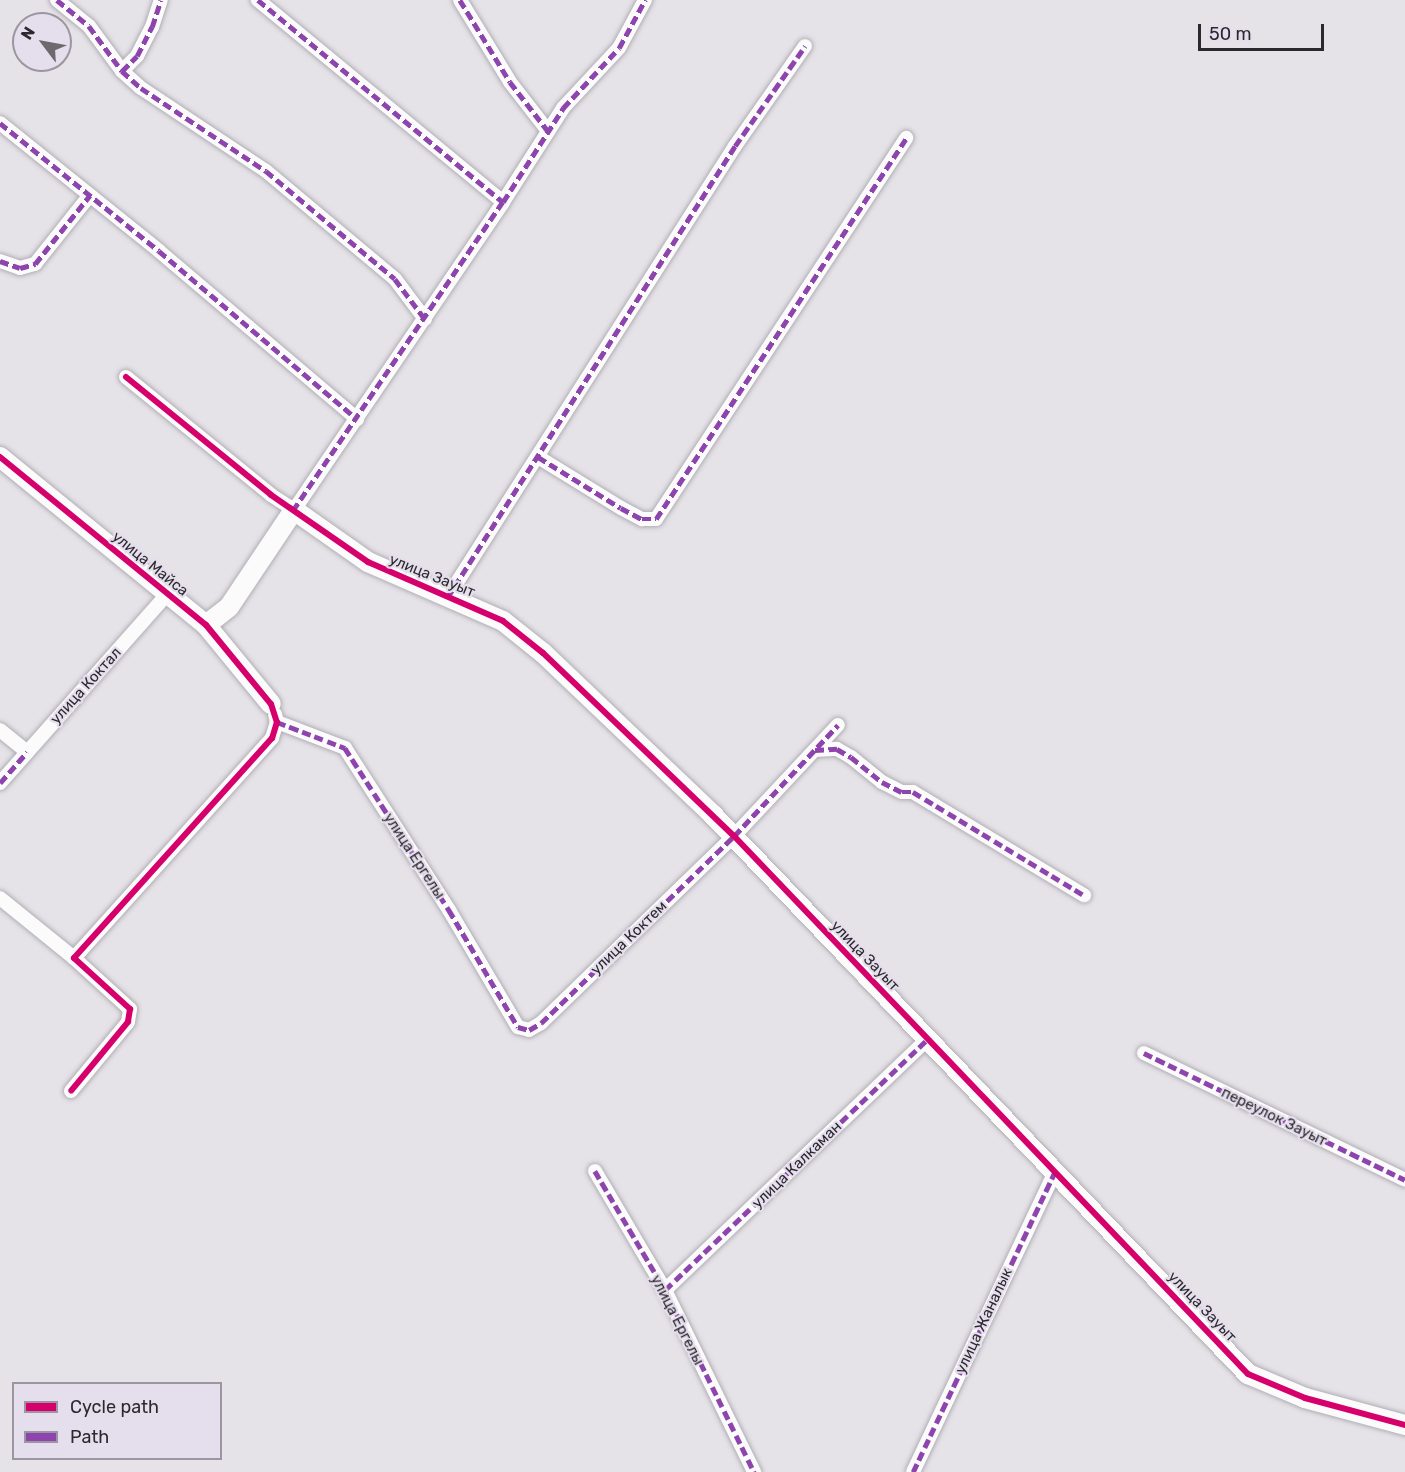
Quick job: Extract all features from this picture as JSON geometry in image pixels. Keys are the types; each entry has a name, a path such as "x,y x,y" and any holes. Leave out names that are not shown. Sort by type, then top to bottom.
{"street":[{"path":"57,0 89,26 122,71 141,88 266,171 395,279 425,319"},
{"path":"122,71 137,56 152,27 161,0"},
{"path":"258,0 503,202"},
{"path":"460,0 504,74 548,131"},
{"path":"206,625 230,607 425,319 563,108 618,48 645,0"},
{"path":"447,598 735,146 805,45"},
{"path":"0,123 90,195 357,419"},
{"path":"538,457 621,508 642,519 656,519 906,138"},
{"path":"0,261 20,268 34,264 90,195"},
{"path":"126,377 271,495 294,510"},
{"name":"улица Майса","path":"0,457 206,625 274,713"},
{"name":"улица Зауыт","path":"294,510 368,562 503,621 543,653 734,836 1056,1170 1248,1374 1305,1398 1405,1425"},
{"name":"улица Коктал","path":"0,783 168,593"},
{"path":"74,958 272,738 274,713"},
{"name":"улица Ергелы","path":"274,713 345,748 449,910 518,1028"},
{"name":"улица Коктем","path":"518,1028 529,1030 541,1023 734,836 838,725"},
{"path":"0,730 27,752"},
{"path":"815,750 837,749 851,757 882,782 902,792 913,792 1084,895"},
{"path":"0,898 74,958 130,1009 128,1022 71,1091"},
{"name":"улица Калкаман","path":"665,1290 928,1039"},
{"name":"переулок Зауыт","path":"1144,1053 1152,1059 1405,1180"},
{"name":"улица Жаналык","path":"913,1472 1056,1170"},
{"name":"улица Ергелы","path":"595,1171 665,1290 754,1472"}],"marked path":[{"path":"57,0 89,26 122,71 141,88 266,171 395,279 425,319"},
{"path":"122,71 137,56 152,27 161,0"},
{"path":"258,0 503,202 294,510 289,507"},
{"path":"460,0 510,82 548,131"},
{"path":"503,202 563,108 619,48 645,0"},
{"path":"447,598 735,146 805,46"},
{"path":"0,123 159,251 357,419"},
{"path":"538,457 621,508 642,519 656,519 906,138"},
{"path":"0,261 20,268 35,264 90,195"},
{"path":"277,722 345,748 449,910 518,1027 529,1030 541,1023 734,836 838,725"},
{"path":"815,750 837,749 851,757 882,782 902,792 913,792 1084,895"},
{"path":"0,783 27,752"},
{"path":"665,1290 928,1039"},
{"path":"1144,1053 1405,1180"},
{"path":"913,1472 1056,1170"},
{"path":"595,1171 665,1290 754,1472"}],"cycle path":[{"path":"126,377 271,495 368,562 503,621 543,653 734,836 1248,1374 1305,1398 1405,1425"},
{"path":"0,457 206,625 271,704 277,722 272,738 74,958 130,1009 128,1022 71,1091"}]}
